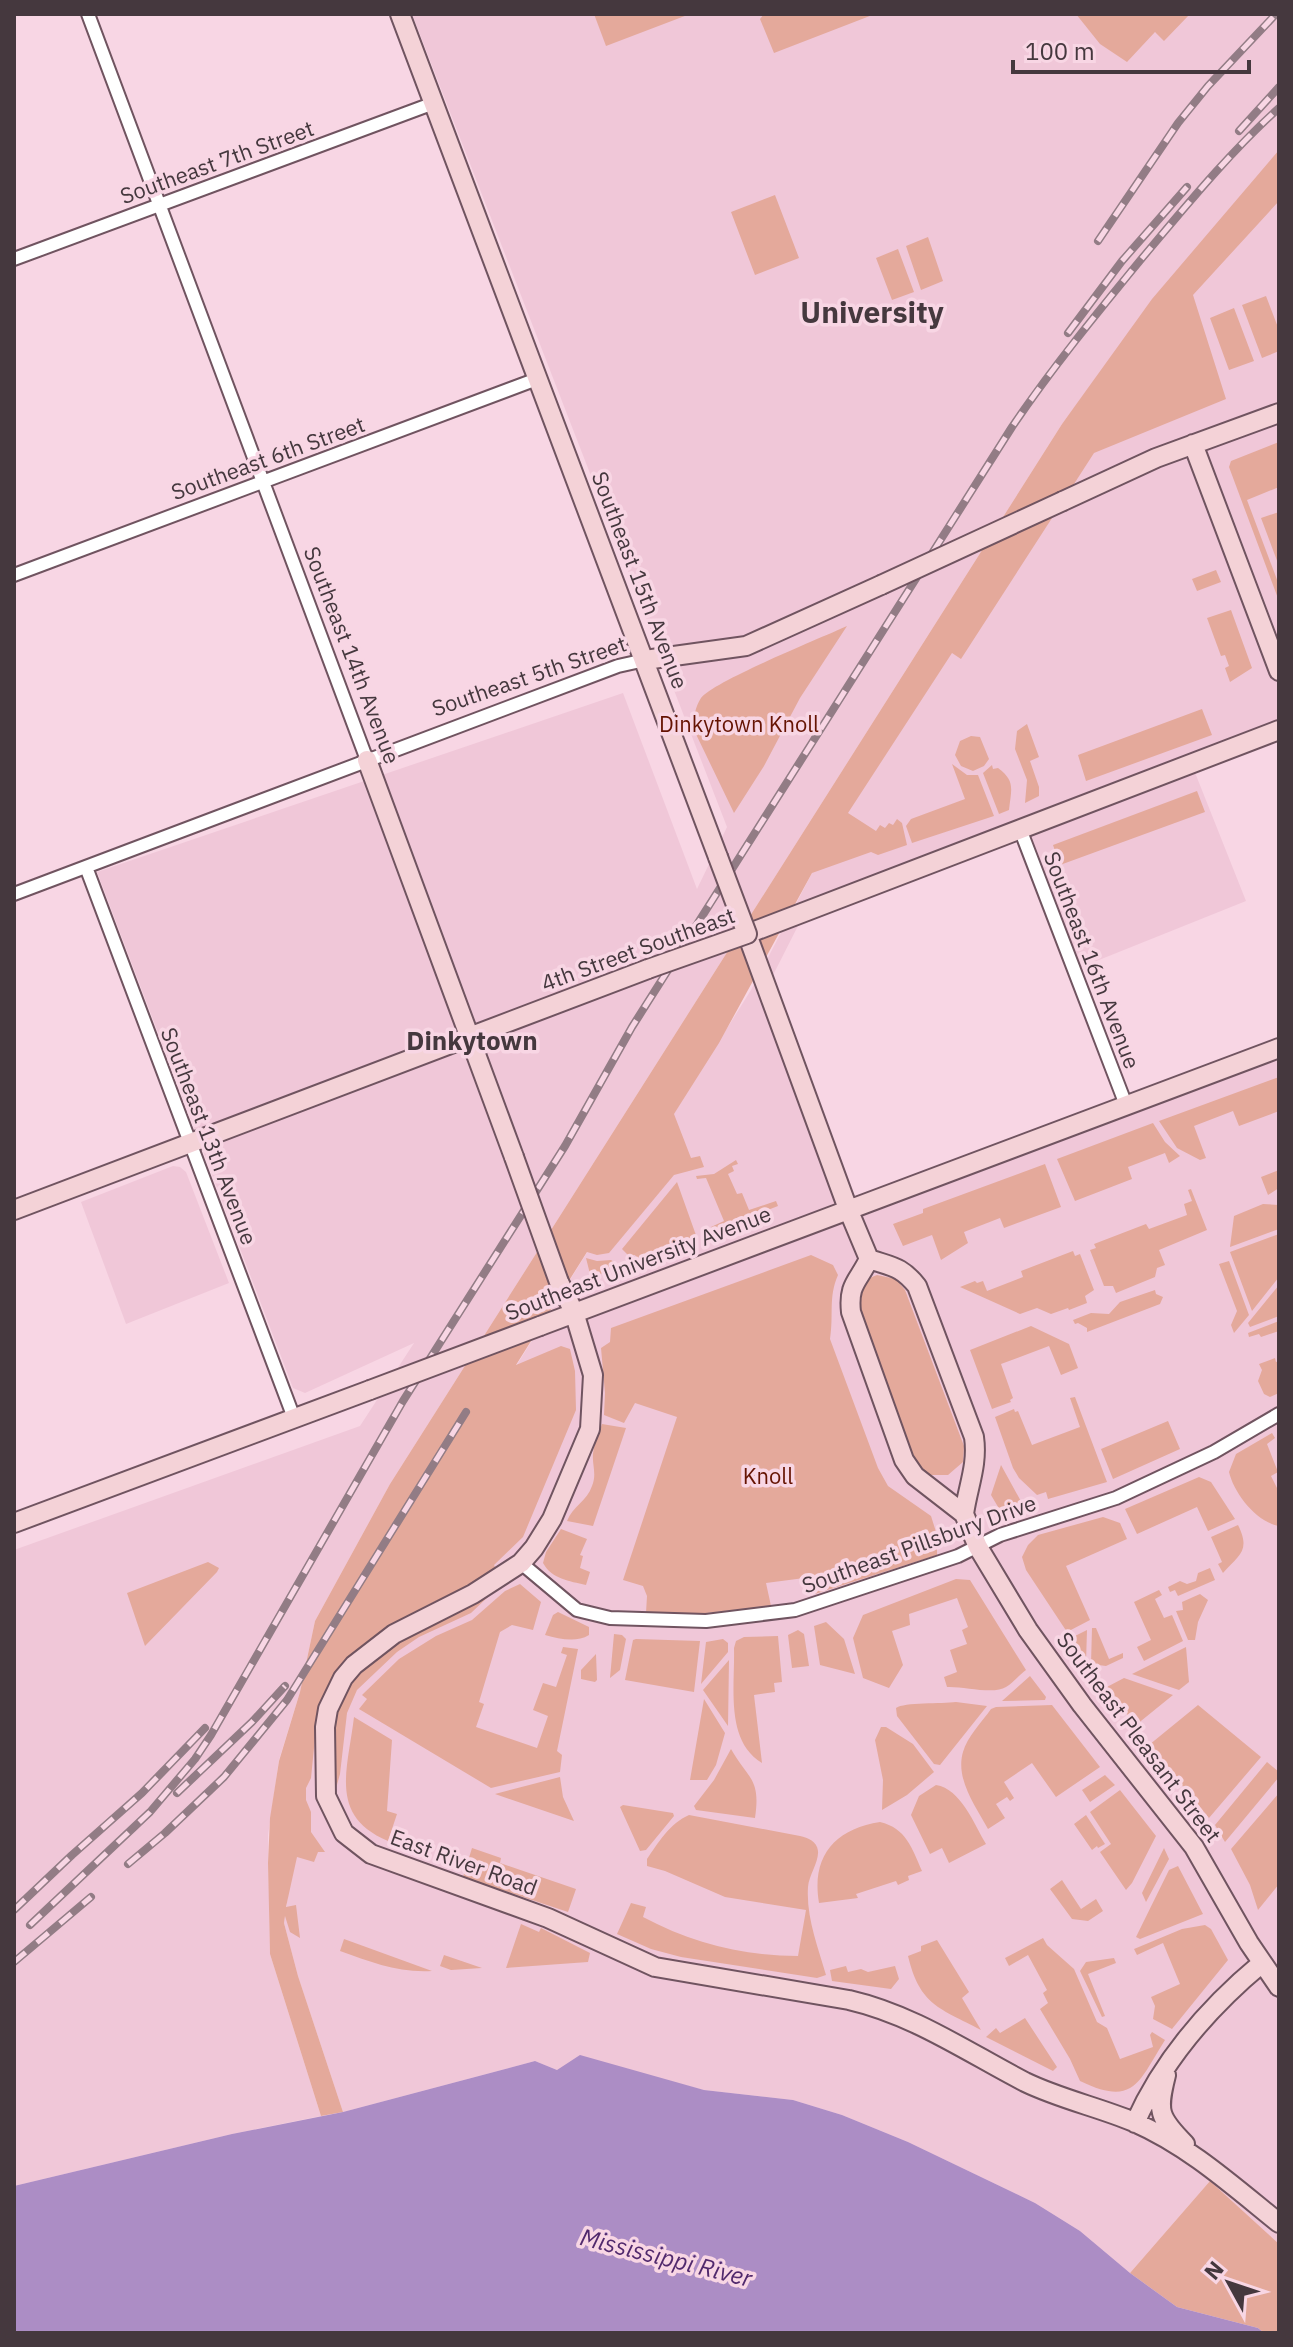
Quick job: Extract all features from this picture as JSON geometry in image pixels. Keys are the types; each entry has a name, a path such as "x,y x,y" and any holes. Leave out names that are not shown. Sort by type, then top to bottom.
{"street":[{"name":"Southeast 14th Avenue","path":"88,14 559,1282 574,1312"},
{"name":"Southeast 15th Avenue","path":"400,14 645,660 848,1209"},
{"name":"Southeast 7th Street","path":"14,259 434,103"},
{"name":"Southeast 6th Street","path":"14,575 537,379"},
{"name":"Southeast 5th Street","path":"14,894 618,666 746,646 1156,458 1279,413"},
{"path":"1193,444 1279,671"},
{"name":"4th Street Southeast","path":"14,1210 1279,730"},
{"name":"Southeast 16th Avenue","path":"1020,829 1126,1105"},
{"name":"Southeast 13th Avenue","path":"86,867 294,1418"},
{"name":"Southeast University Avenue","path":"15,1519 370,1390 1279,1048"},
{"path":"848,1209 869,1259 891,1264 905,1272 917,1286 974,1437 977,1458 964,1514"},
{"name":"Southeast Pleasant Street","path":"869,1259 854,1280 849,1295 851,1312 900,1450 915,1476 964,1514 978,1547 1046,1656 1194,1847 1279,1987"},
{"name":"East River Road","path":"574,1312 593,1375 590,1429 552,1519 521,1563 473,1594 394,1634 354,1665 343,1678 328,1709 326,1796 344,1833 371,1854 525,1909 655,1967 881,2007 918,2023 1043,2090 1135,2123 1202,2161"},
{"name":"Southeast Pillsbury Drive","path":"521,1563 577,1610 610,1618 706,1621 795,1610 879,1584 978,1547 1000,1535 1116,1498 1214,1452 1279,1414"},
{"path":"1135,2123 1145,2100 1170,2061 1233,1988 1262,1963"},
{"path":"1170,2061 1160,2104 1166,2125 1202,2161 1279,2223"}],"shaded area":[{"path":"412,14 1279,14 1279,730 1192,765 1246,901 1074,970 1022,830 805,912 767,987 849,1209 1279,1048 1279,2244 1210,2181 1130,2273 1080,2231 1035,2203 908,2142 842,2115 793,2100 704,2090 661,2079 557,2070 535,2061 343,2112 298,1976 284,1923 311,1737 350,1632 751,990 812,873 940,645 961,658 1166,283 1062,424 390,1484 315,1621 300,1692 279,1760 268,1835 270,1954 321,2116 14,2186 14,1550 360,1426 414,1343 305,1393 293,1388 97,872 623,693 697,889 727,827"},
{"path":"173,1166 186,1172 229,1283 126,1324 81,1202"}],"green space":[{"path":"594,14 690,14 606,46"},
{"path":"764,14 875,14 774,53 760,19"},
{"path":"1076,14 1190,14 1164,41 1155,32 1127,62 1100,44"},
{"path":"1279,150 1279,201 1193,295 1226,399 1094,453 961,659 952,653 848,813 876,831 880,825 885,828 889,823 893,825 897,819 902,823 907,845 878,855 871,852 812,873 719,1043 674,1114 691,1158 700,1156 704,1167 674,1175 609,1253 597,1255 587,1252 516,1365 561,1346 570,1349 575,1371 576,1410 523,1537 494,1565 496,1569 390,1626 348,1659 316,1728 311,1778 306,1788 311,1832 325,1852 318,1852 314,1862 297,1857 286,1907 296,1905 300,1938 290,1932 285,1916 284,1923 298,1976 343,2112 321,2116 270,1954 268,1863 270,1818 279,1761 300,1692 315,1621 390,1484 1062,424 1152,299"},
{"path":"775,195 799,258 755,275 731,212"},
{"path":"928,237 943,281 921,290 906,246"},
{"path":"898,249 914,292 892,300 876,258"},
{"path":"1266,296 1279,330 1279,351 1262,358 1242,305"},
{"path":"1234,308 1254,361 1229,370 1210,318"},
{"path":"1279,442 1279,487 1247,500 1279,585 1279,601 1229,467 1231,461"},
{"path":"1279,512 1279,566 1261,518"},
{"path":"1216,570 1221,582 1197,591 1192,579"},
{"path":"1231,610 1252,668 1230,682 1225,668 1229,666 1225,655 1221,656 1207,618"},
{"name":"Dinkytown Knoll","path":"847,626 800,698 764,766 734,813 693,728 701,698 746,671"},
{"path":"1202,709 1212,735 1086,781 1078,755"},
{"path":"1027,724 1039,757 1030,761 1039,796 1025,803 1027,780 1015,749 1017,731"},
{"path":"971,736 980,737 989,759 984,766 973,771 961,766 955,755 960,741"},
{"path":"952,764 967,775 978,775 994,816 912,843 906,826 911,819 965,799"},
{"path":"992,765 993,769 998,768 1008,777 1011,786 1009,810 999,814 983,773"},
{"path":"1197,791 1205,812 1060,865 1053,845"},
{"path":"1279,1077 1279,1111 1239,1126 1233,1111 1194,1126 1206,1158 1200,1160 1177,1148 1159,1121"},
{"path":"1153,1123 1165,1142 1180,1156 1169,1163 1165,1153 1128,1167 1132,1179 1075,1201 1057,1159"},
{"path":"736,1160 738,1164 732,1166 734,1171 728,1174 737,1194 742,1193 749,1210 776,1201 778,1206 711,1232 711,1227 724,1221 706,1178 697,1179 696,1176 714,1174"},
{"path":"1045,1164 1061,1207 1004,1228 1000,1218 964,1232 968,1243 941,1260 932,1235 903,1246 893,1224 923,1213 923,1209"},
{"path":"1279,1170 1279,1188 1268,1195 1261,1177"},
{"path":"677,1182 697,1238 638,1260 635,1255 629,1256 622,1249"},
{"path":"1191,1189 1207,1230 1159,1250 1165,1265 1157,1268 1155,1277 1116,1293 1113,1286 1104,1286 1090,1250 1096,1248 1094,1244 1146,1224 1149,1229 1187,1215 1184,1204 1192,1201 1188,1190"},
{"path":"1263,1204 1279,1205 1279,1229 1230,1247 1234,1216"},
{"path":"1279,1234 1279,1277 1252,1311 1230,1252"},
{"path":"1073,1251 1075,1256 1080,1254 1094,1290 1085,1296 1087,1303 1069,1310 1051,1314 1037,1308 1020,1314 960,1287 983,1281 987,1291 1023,1277 1021,1271"},
{"name":"Knoll","path":"811,1255 833,1265 838,1275 832,1299 830,1339 878,1468 888,1486 931,1516 937,1535 937,1555 815,1594 812,1577 766,1583 771,1606 697,1614 646,1613 647,1596 643,1586 623,1580 677,1417 635,1403 624,1423 604,1415 601,1348 610,1342 611,1328"},
{"path":"586,1258 611,1260 620,1266 591,1278"},
{"path":"1229,1261 1249,1315 1234,1333 1231,1325 1237,1311 1219,1264"},
{"path":"877,1275 896,1279 905,1290 964,1446 963,1462 948,1475 928,1475 915,1462 858,1309 861,1288 867,1280"},
{"path":"1279,1285 1279,1316 1250,1327 1248,1323"},
{"path":"1155,1290 1163,1297 1160,1304 1087,1332 1087,1328 1075,1324 1073,1320 1091,1313 1109,1314 1120,1302"},
{"path":"1279,1321 1279,1331 1249,1337 1248,1333"},
{"path":"1031,1326 1069,1344 1078,1368 1061,1375 1049,1346 1001,1364 1013,1398 1011,1402 992,1409 970,1350"},
{"path":"1275,1358 1276,1362 1279,1361 1279,1393 1270,1397 1264,1394 1258,1381 1262,1370 1259,1364"},
{"path":"1075,1397 1107,1482 1048,1499 1046,1492 1037,1495 1019,1478 995,1417 1014,1409 1018,1411 1032,1445 1080,1427 1070,1398"},
{"path":"1168,1421 1180,1449 1113,1479 1101,1449"},
{"path":"602,1424 626,1428 593,1526 567,1521 592,1486 594,1450"},
{"path":"1272,1433 1275,1438 1267,1444 1278,1472 1271,1476 1279,1492 1279,1526 1254,1513 1236,1489 1229,1472 1236,1454"},
{"path":"1001,1465 1023,1505 1001,1512 991,1495"},
{"path":"1199,1477 1211,1482 1235,1519 1208,1531 1197,1507 1137,1534 1125,1509"},
{"path":"1103,1517 1120,1523 1127,1539 1066,1566 1090,1620 1067,1632 1026,1570 1022,1557 1038,1535"},
{"path":"1238,1525 1243,1547 1223,1573 1218,1564 1222,1562 1211,1537"},
{"path":"561,1529 587,1539 580,1555 583,1556 580,1568 590,1572 586,1585 556,1576 543,1563 546,1552"},
{"path":"208,1562 219,1568 217,1572 145,1646 127,1593"},
{"path":"1210,1568 1215,1580 1178,1596 1175,1590 1170,1592 1168,1587 1180,1581 1187,1584 1196,1581 1198,1573"},
{"path":"956,1579 970,1580 1026,1670 1001,1689 947,1687 944,1677 957,1672 950,1650 967,1644 962,1630 968,1627 957,1598 909,1614 910,1625 892,1631 903,1665 889,1688 863,1678 853,1638 863,1615"},
{"path":"520,1584 541,1602 533,1630 512,1625 500,1632 479,1702 484,1704 476,1727 537,1748 548,1716 533,1710 543,1683 556,1687 567,1655 561,1653 563,1647 578,1649 557,1751 562,1755 560,1772 491,1788 359,1709 367,1699 362,1695 399,1659 436,1636 472,1620 505,1591"},
{"path":"1159,1590 1162,1595 1155,1599 1164,1618 1172,1615 1183,1641 1144,1661 1137,1647 1151,1640 1134,1602"},
{"path":"491,1594 471,1613 419,1637 397,1652 357,1690 347,1713 335,1792 331,1761 333,1730 341,1702 355,1679 372,1660 393,1644"},
{"path":"1200,1594 1208,1600 1198,1622 1195,1640 1188,1640 1176,1611 1183,1610 1182,1602"},
{"path":"558,1612 589,1627 589,1635 573,1640 545,1635 553,1615"},
{"path":"826,1622 844,1639 855,1674 820,1665 814,1626"},
{"path":"1092,1628 1096,1628 1109,1659 1123,1653 1123,1658 1106,1666 1091,1664"},
{"path":"798,1630 804,1634 809,1666 792,1668 788,1635"},
{"path":"1087,1630 1086,1662 1071,1638"},
{"path":"614,1634 626,1639 620,1670 610,1678"},
{"path":"778,1636 782,1682 774,1683 775,1692 754,1695 762,1763 750,1753 737,1727 734,1712 734,1648 736,1641 744,1637"},
{"path":"723,1639 728,1643 728,1652 701,1684 706,1642"},
{"path":"633,1640 700,1641 694,1692 625,1680"},
{"path":"1186,1647 1189,1682 1179,1690 1132,1674"},
{"path":"596,1654 597,1680 581,1679 581,1670"},
{"path":"729,1660 728,1726 703,1690"},
{"path":"1030,1676 1046,1697 1045,1700 1002,1701"},
{"path":"1124,1678 1173,1695 1136,1725 1105,1688"},
{"path":"704,1699 725,1733 716,1765 707,1780 690,1780"},
{"path":"956,1702 987,1706 940,1765 934,1764 897,1716 896,1708"},
{"path":"1052,1705 1100,1767 1056,1797 1032,1763 1004,1782 1014,1798 1010,1801 1007,1797 996,1804 1005,1818 988,1829 964,1782 961,1762 968,1741 991,1709"},
{"path":"1198,1705 1261,1757 1209,1818 1149,1745"},
{"path":"354,1717 392,1740 387,1811 397,1814 388,1841 369,1831 349,1804 346,1772"},
{"path":"881,1727 913,1744 934,1772 907,1795 882,1810 883,1780 875,1740"},
{"path":"731,1749 755,1786 755,1818 696,1810 694,1806 714,1780"},
{"path":"1267,1762 1279,1772 1279,1777 1225,1842 1215,1825"},
{"path":"1105,1775 1115,1785 1090,1802 1082,1790"},
{"path":"560,1777 563,1797 574,1821 495,1794"},
{"path":"936,1785 960,1800 986,1844 949,1863 942,1848 930,1854 911,1815 919,1796"},
{"path":"1120,1790 1156,1836 1126,1890 1100,1852 1111,1844 1090,1812"},
{"path":"1279,1793 1279,1884 1258,1910 1250,1885 1231,1849"},
{"path":"620,1807 673,1813 674,1816 646,1850 640,1851"},
{"path":"689,1815 800,1836 814,1842 818,1855 809,1882 808,1898 813,1932 826,1975 817,1978 681,1957 651,1949 617,1934 631,1903 646,1907 643,1917 699,1941 757,1954 798,1956 806,1910 725,1897 647,1866 647,1859 665,1834"},
{"path":"1086,1815 1105,1844 1092,1850 1074,1824"},
{"path":"880,1822 902,1834 922,1871 908,1876 909,1880 898,1885 896,1881 856,1894 858,1898 819,1903 819,1872 830,1848 850,1831"},
{"path":"472,1848 501,1858 500,1863 576,1889 568,1912 463,1877"},
{"path":"1164,1848 1169,1859 1146,1902 1142,1893"},
{"path":"1178,1866 1203,1914 1140,1939 1136,1937 1169,1870"},
{"path":"1062,1880 1081,1909 1096,1899 1103,1911 1088,1921 1072,1919 1050,1889"},
{"path":"521,1924 539,1932 541,1928 590,1953 588,1962 506,1968"},
{"path":"1205,1925 1211,1929 1228,1960 1172,2029 1153,2019 1155,2006 1151,1997 1180,1984 1163,1943 1137,1955 1134,1949 1182,1929"},
{"path":"1043,1938 1074,1969 1097,2022 1107,2028 1120,2059 1153,2047 1152,2032 1165,2040 1133,2086 1112,2092 1080,2081 1040,2009 1048,2003 1043,1993 1047,1990 1028,1955 1009,1966 1005,1958"},
{"path":"344,1939 432,1971 396,1968 340,1951"},
{"path":"937,1940 969,1992 962,1998 981,2030 934,2004 919,1986 908,1956 921,1951 921,1946"},
{"path":"444,1955 482,1968 451,1970 440,1966"},
{"path":"1114,1958 1116,1963 1088,1974 1105,2016 1102,2017 1080,1971 1086,1962"},
{"path":"846,1966 848,1972 861,1969 868,1972 895,1966 899,1979 891,1989 832,1981 830,1970"},
{"path":"1025,2018 1057,2067 1053,2071 986,2037 996,2028 1000,2033"},
{"path":"1210,2181 1279,2244 1279,2333 1264,2333 1258,2328 1177,2307 1130,2273"}],"water":[{"name":"Mississippi River","path":"580,2055 704,2090 793,2100 842,2115 908,2142 1035,2203 1080,2231 1177,2307 1258,2328 1264,2333 14,2333 14,2186 232,2134 343,2112 535,2061 557,2070"}],"railway":[{"path":"1098,241 1178,123 1208,86 1276,14"},
{"path":"1239,131 1279,87"},
{"path":"30,1925 150,1812 195,1759 403,1401 565,1146 632,1027 1012,427 1059,362 1143,257 1225,161 1279,108"},
{"path":"1068,333 1122,261 1187,187"},
{"path":"128,1864 224,1777 287,1700 466,1412"},
{"path":"177,1793 285,1686"},
{"path":"14,1910 142,1793 205,1728"},
{"path":"14,1962 91,1897"}],"district":[{"name":"University","path":"872,313"},
{"name":"Dinkytown","path":"472,1041"}]}
